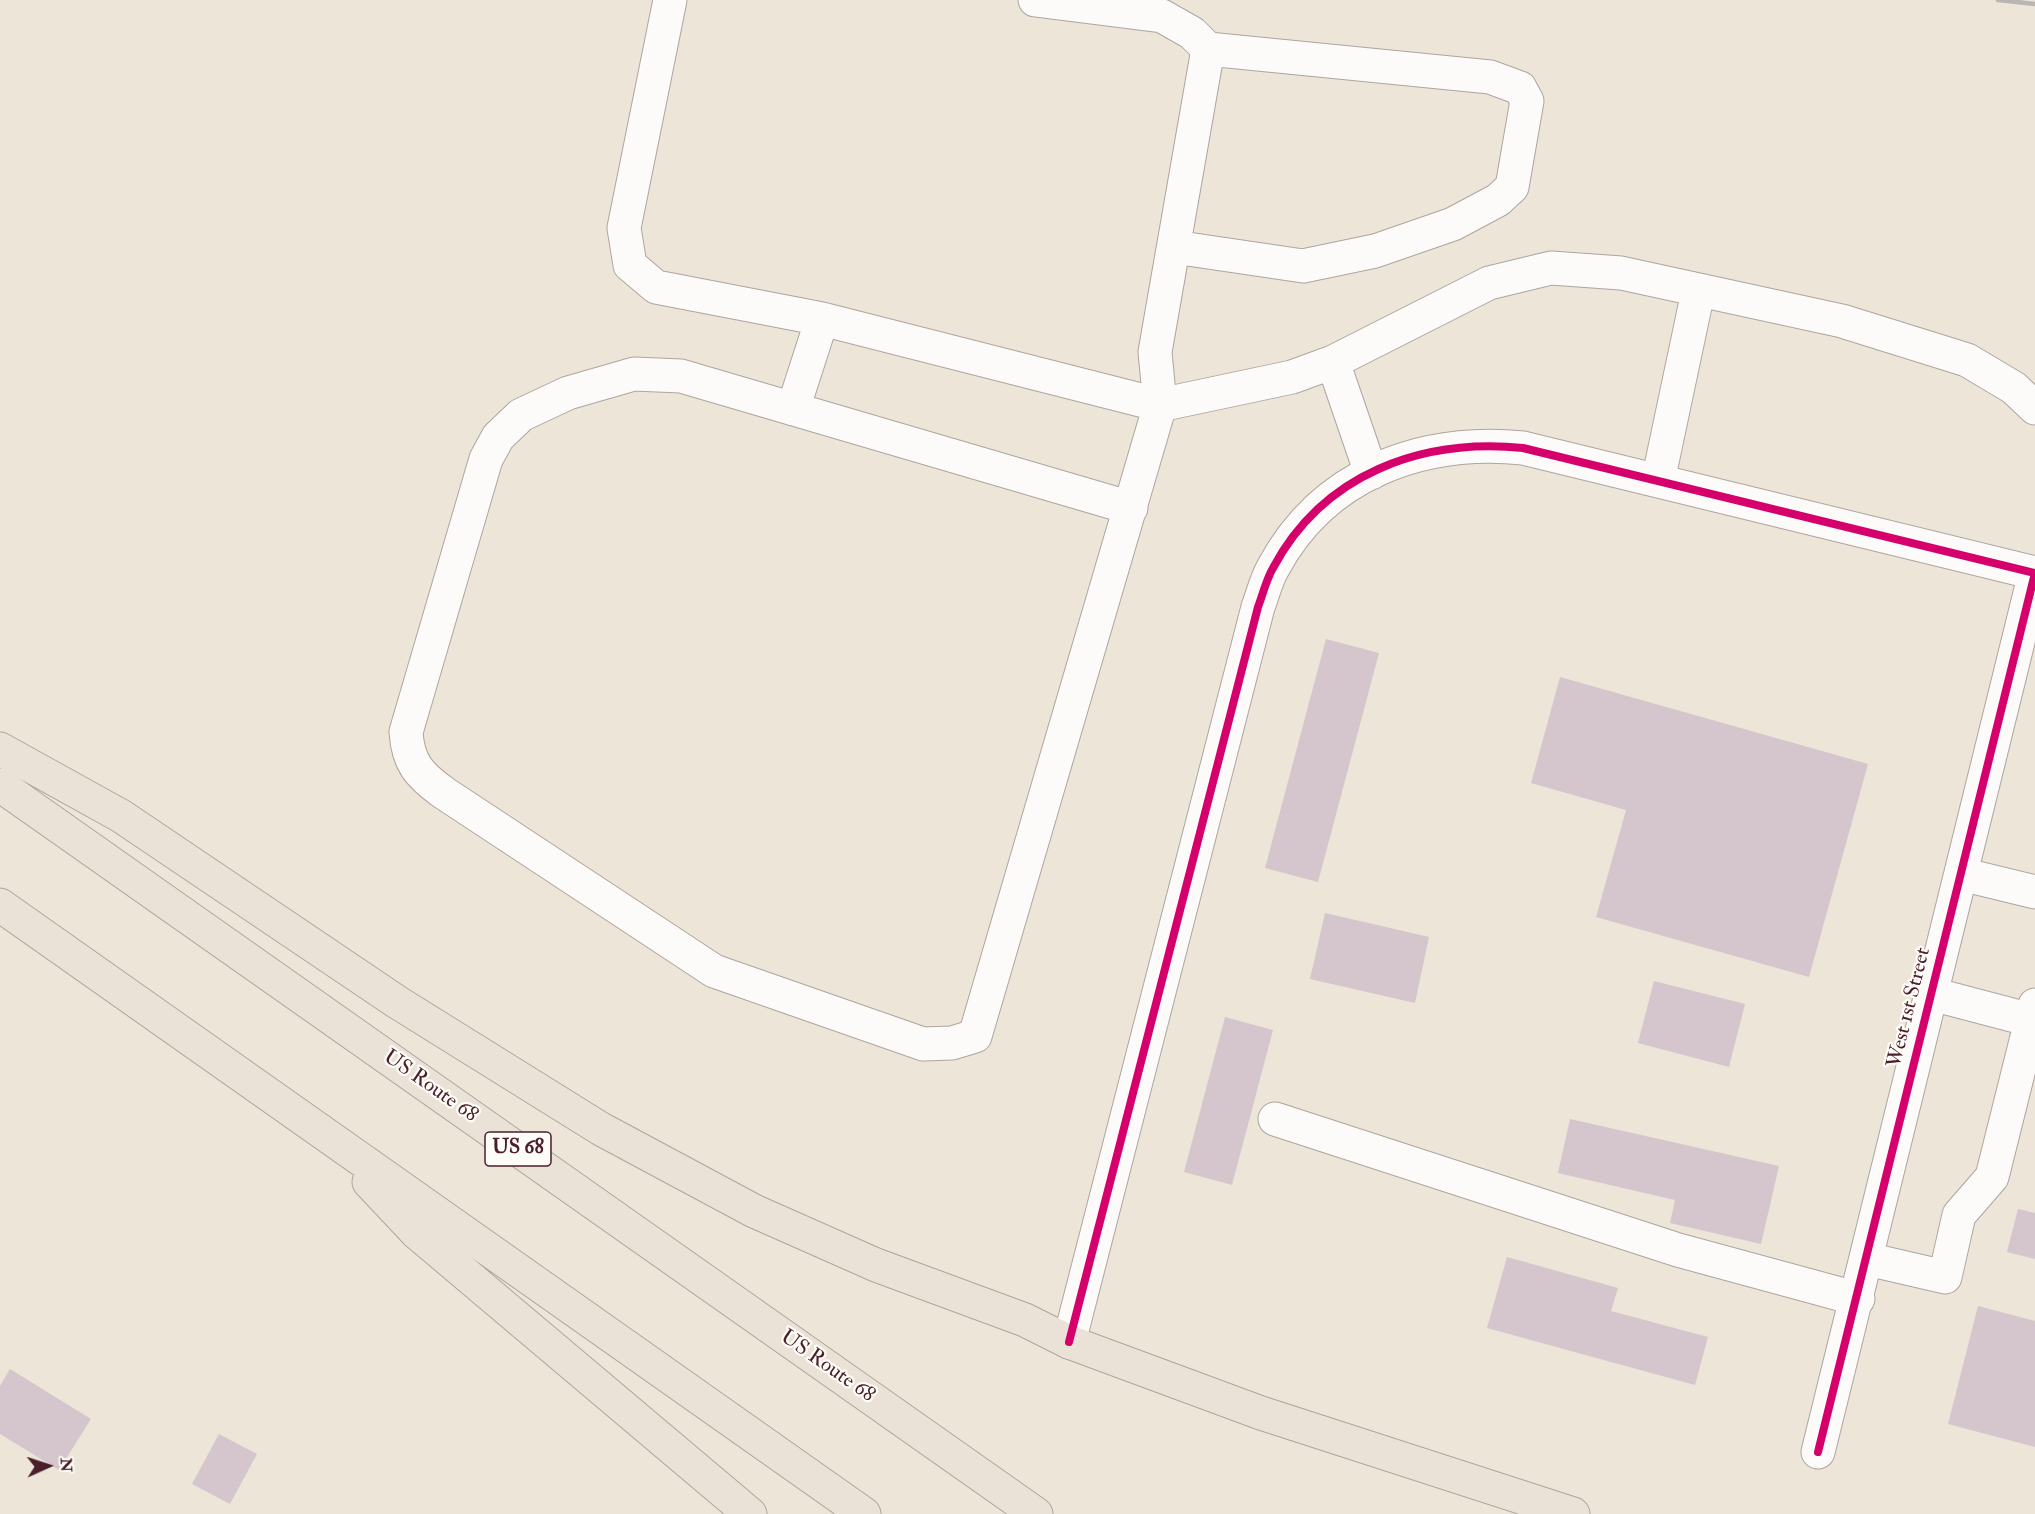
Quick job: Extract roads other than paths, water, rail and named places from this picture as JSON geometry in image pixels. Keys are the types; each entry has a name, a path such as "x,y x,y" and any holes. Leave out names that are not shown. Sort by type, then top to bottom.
{"main road":[{"path":"0,749 121,816 398,1002 601,1129 754,1211 876,1265 1025,1320 1069,1342 1261,1413 1573,1514"},
{"name":"US Route 68","path":"0,784 1036,1514"},
{"path":"0,905 864,1514"},
{"path":"315,1127 417,1233 750,1514"}],"street":[{"path":"670,0 624,228 630,265 656,287 822,319 1160,405 1292,377 1333,362 1489,284 1551,268 1622,273 1698,292 1842,321 1967,360 2014,388 2035,408"},
{"path":"1035,0 1162,16 1192,33 1208,49 1490,77 1520,88 1527,101 1512,188 1498,200 1452,224 1374,251 1303,266 1174,247"},
{"path":"1131,508 681,376 634,374 568,393 521,415 498,437 486,459 406,732 407,750 421,776 444,793 714,971 923,1044 952,1044 975,1036 1131,508 1160,405 1155,352 1208,49"},
{"path":"1658,481 1698,292"},
{"path":"794,409 822,319"},
{"path":"1333,362 1371,473"},
{"path":"1069,1342 1258,607 1272,569 1294,534 1321,506 1371,473 1396,461 1446,448 1486,444 1523,448 2035,573"},
{"name":"West 1st Street","path":"1818,1452 1858,1299 2035,573"},
{"path":"1961,874 2035,892"},
{"path":"1867,1259 1945,1277 1959,1215 1992,1177 2033,1013 1932,994"},
{"path":"1275,1119 1678,1250 1858,1299"}],"railway":[{"path":"1998,0 2035,4"}]}
